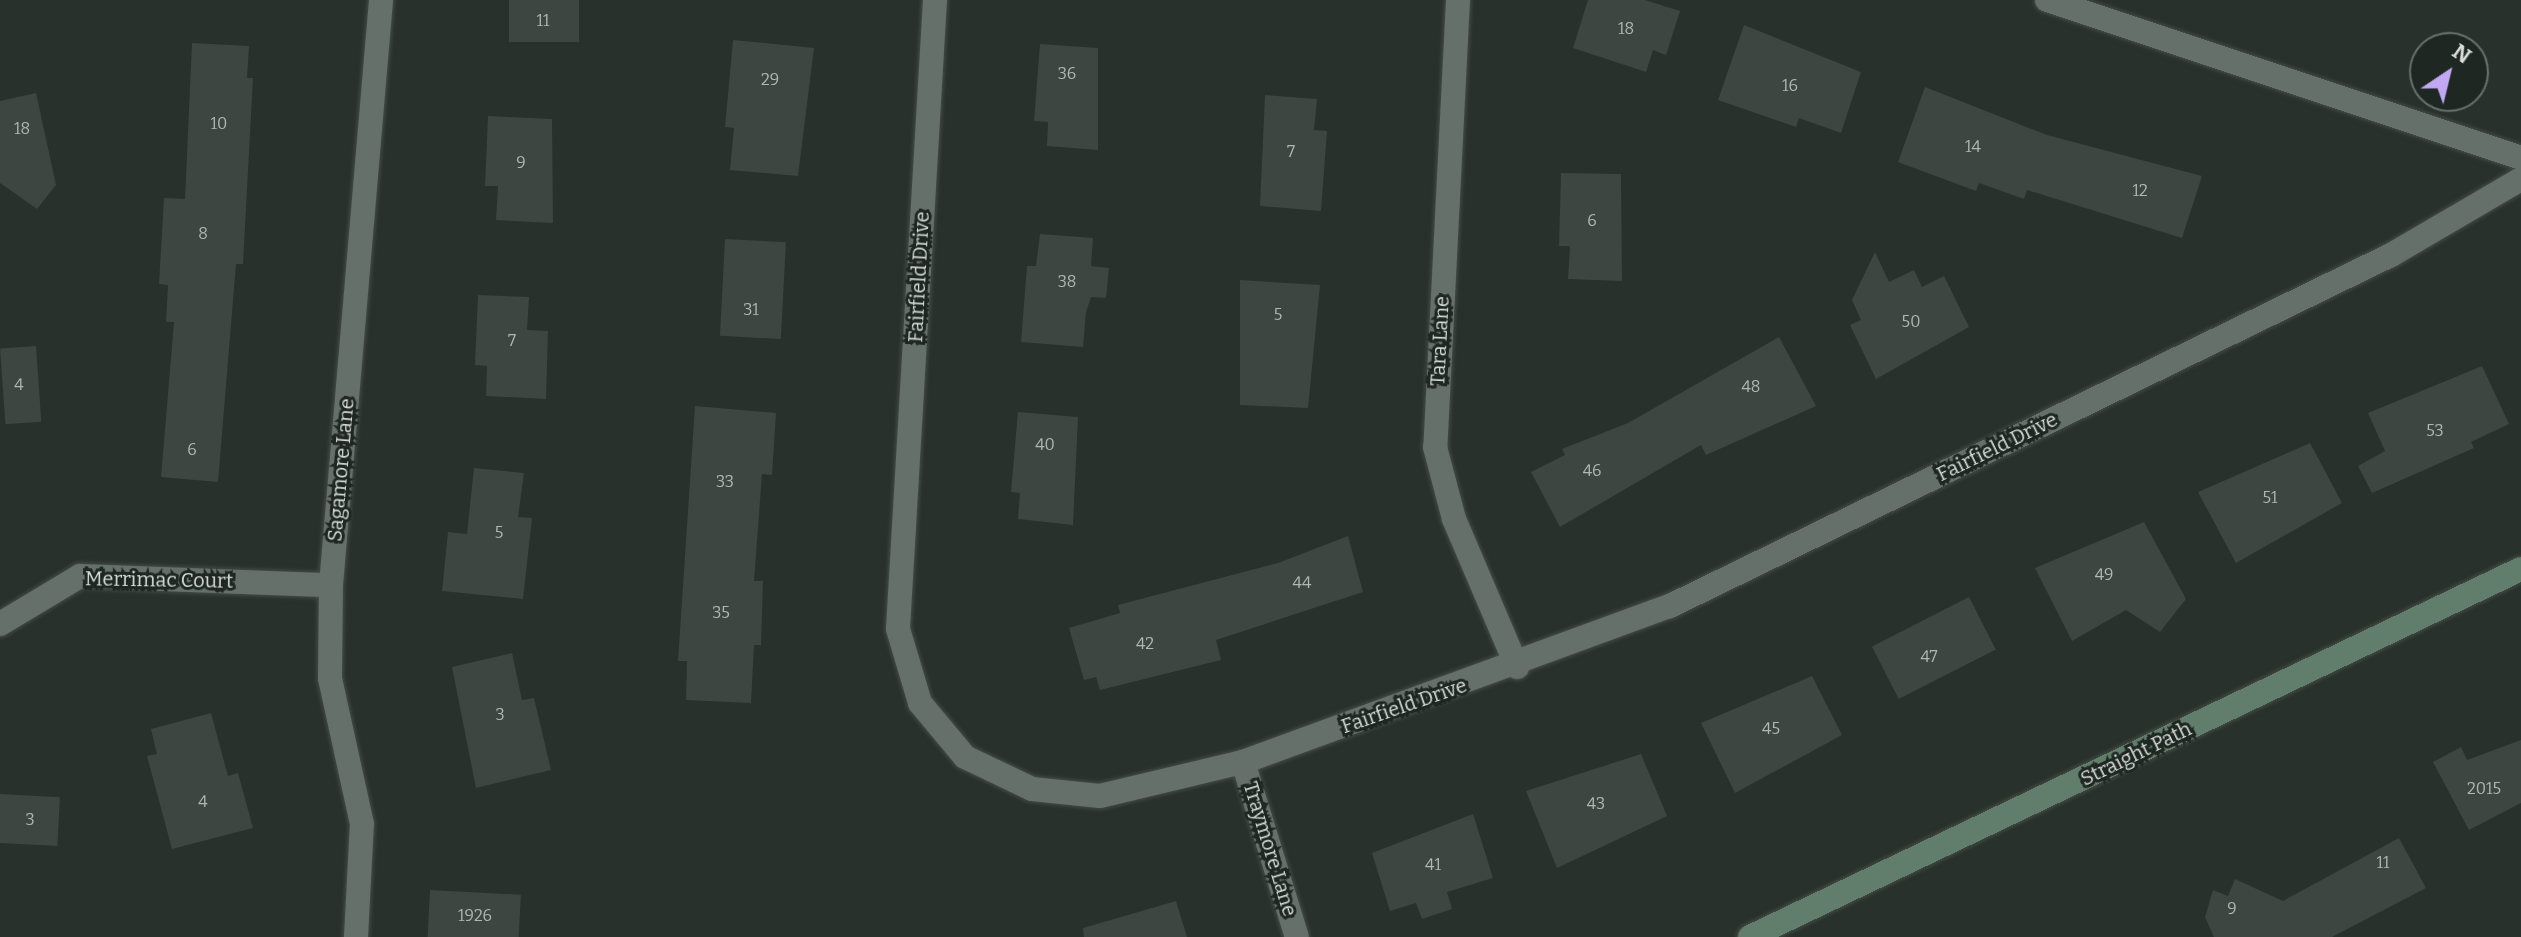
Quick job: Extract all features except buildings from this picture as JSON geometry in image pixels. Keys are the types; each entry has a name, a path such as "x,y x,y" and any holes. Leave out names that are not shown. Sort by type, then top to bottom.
{"main road":[{"name":"Straight Path","path":"1750,937 2521,569"}],"street":[{"name":"Sagamore Lane","path":"356,937 362,824 330,678 331,585 381,0"},
{"name":"Fairfield Drive","path":"935,0 898,629 920,703 965,757 1032,789 1100,796 1243,762 1517,667 1670,606 2391,255 2521,179"},
{"name":"Tara Lane","path":"1458,0 1435,447 1454,519 1517,667"},
{"path":"2047,0 2521,158"},
{"name":"Merrimac Court","path":"0,624 80,576 331,585"},
{"name":"Traymore Lane","path":"1243,762 1297,937"}]}
